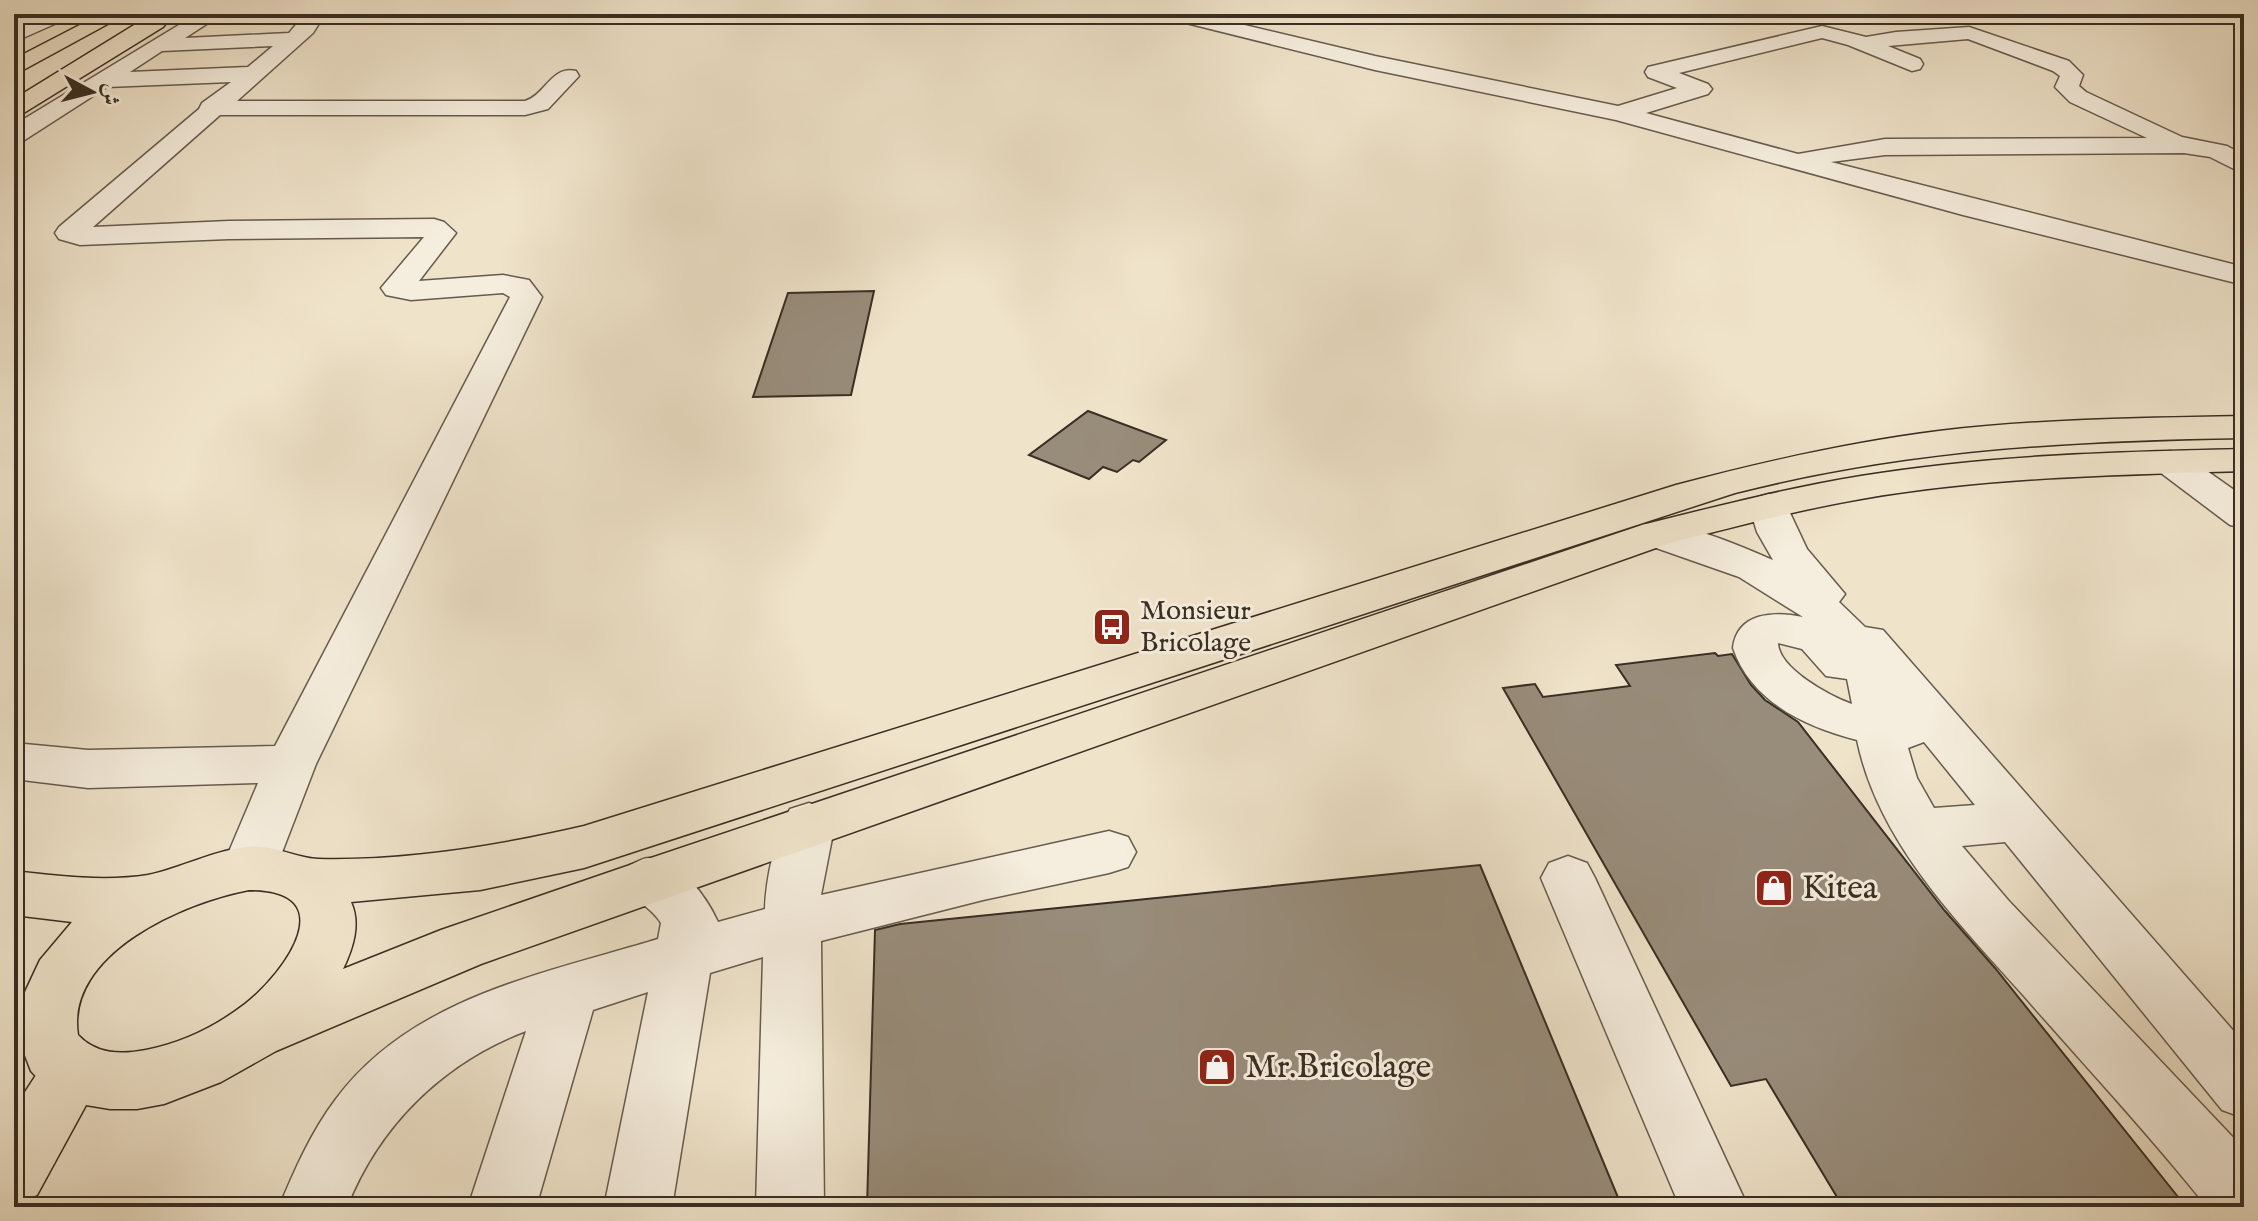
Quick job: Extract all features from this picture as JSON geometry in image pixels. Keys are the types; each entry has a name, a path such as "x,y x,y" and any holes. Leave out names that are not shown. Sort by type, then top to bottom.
{"main road":[{"path":"14,61 104,14"},
{"path":"14,68 116,14"},
{"path":"14,91 152,14"},
{"path":"14,109 156,23 163,14"},
{"path":"14,1172 44,1041 47,1006 62,976 85,946 116,919 185,882 249,868 271,869 307,881 386,880 463,873 584,847 1690,493 1749,477 1884,450 2020,434 2244,427"},
{"path":"44,1041 111,1081 158,1077 209,1059 256,1031 461,947 809,823 1656,534 1863,487 1976,473 2244,460"},
{"path":"256,1031 294,998 319,962 329,929 327,915 324,901 307,881"},
{"path":"14,893 64,900 152,897"}],"street":[{"path":"14,36 61,14"},
{"path":"14,136 212,14"},
{"path":"1173,14 1375,63 1619,113 1793,161 2244,276"},
{"path":"1619,113 1700,89 1656,72 1822,32 1864,44 1912,64"},
{"path":"158,45 299,33"},
{"path":"158,45 299,33"},
{"path":"249,868 291,764 526,293 518,287 503,284 411,291 397,288 442,233 434,228 229,230 80,236 69,233 299,33"},
{"path":"1864,44 1953,33 1988,38 2061,66 2072,75 2067,87 2070,92 2195,147 2229,156 2244,166"},
{"path":"100,81 251,74"},
{"path":"210,108 525,108 540,104 568,76"},
{"path":"1793,161 1849,150 1885,147 2195,147 2216,136 2236,132"},
{"path":"2170,462 2244,516"},
{"path":"1769,506 1776,534 1788,553 1907,716"},
{"path":"1656,534 1731,556 1803,594 1841,627 1907,716 2020,821 2244,1089"},
{"path":"1907,716 1890,771 1920,830 1988,916 2235,1176"},
{"path":"14,761 88,769 291,764"},
{"path":"1920,830 2020,821"},
{"path":"790,1207 793,895 809,823"},
{"path":"313,1207 334,1157 353,1125 376,1097 404,1070 465,1029 497,1015 793,925 1010,871 1109,852"},
{"path":"1568,878 1714,1207"},
{"path":"638,1207 690,922 678,902 649,880"},
{"path":"502,1207 568,993"}],"building":[{"path":"874,291 851,395 753,397 788,293"},
{"path":"1088,411 1166,440 1139,462 1133,460 1117,472 1103,467 1089,479 1029,455"},
{"name":"Kitea","path":"1715,653 1718,656 1732,654 1751,685 1765,700 1798,722 1945,911 1995,968 2186,1207 1843,1207 1766,1079 1731,1086 1503,688 1535,684 1543,697 1630,686 1616,665"},
{"name":"Mr.Bricolage","path":"1480,865 1622,1207 867,1207 875,930 900,924"}],"place":[{"name":"Monsieur Bricolage","path":"1112,627"},
{"name":"Kitea","path":"1774,888"},
{"name":"Mr.Bricolage","path":"1217,1067"}]}
